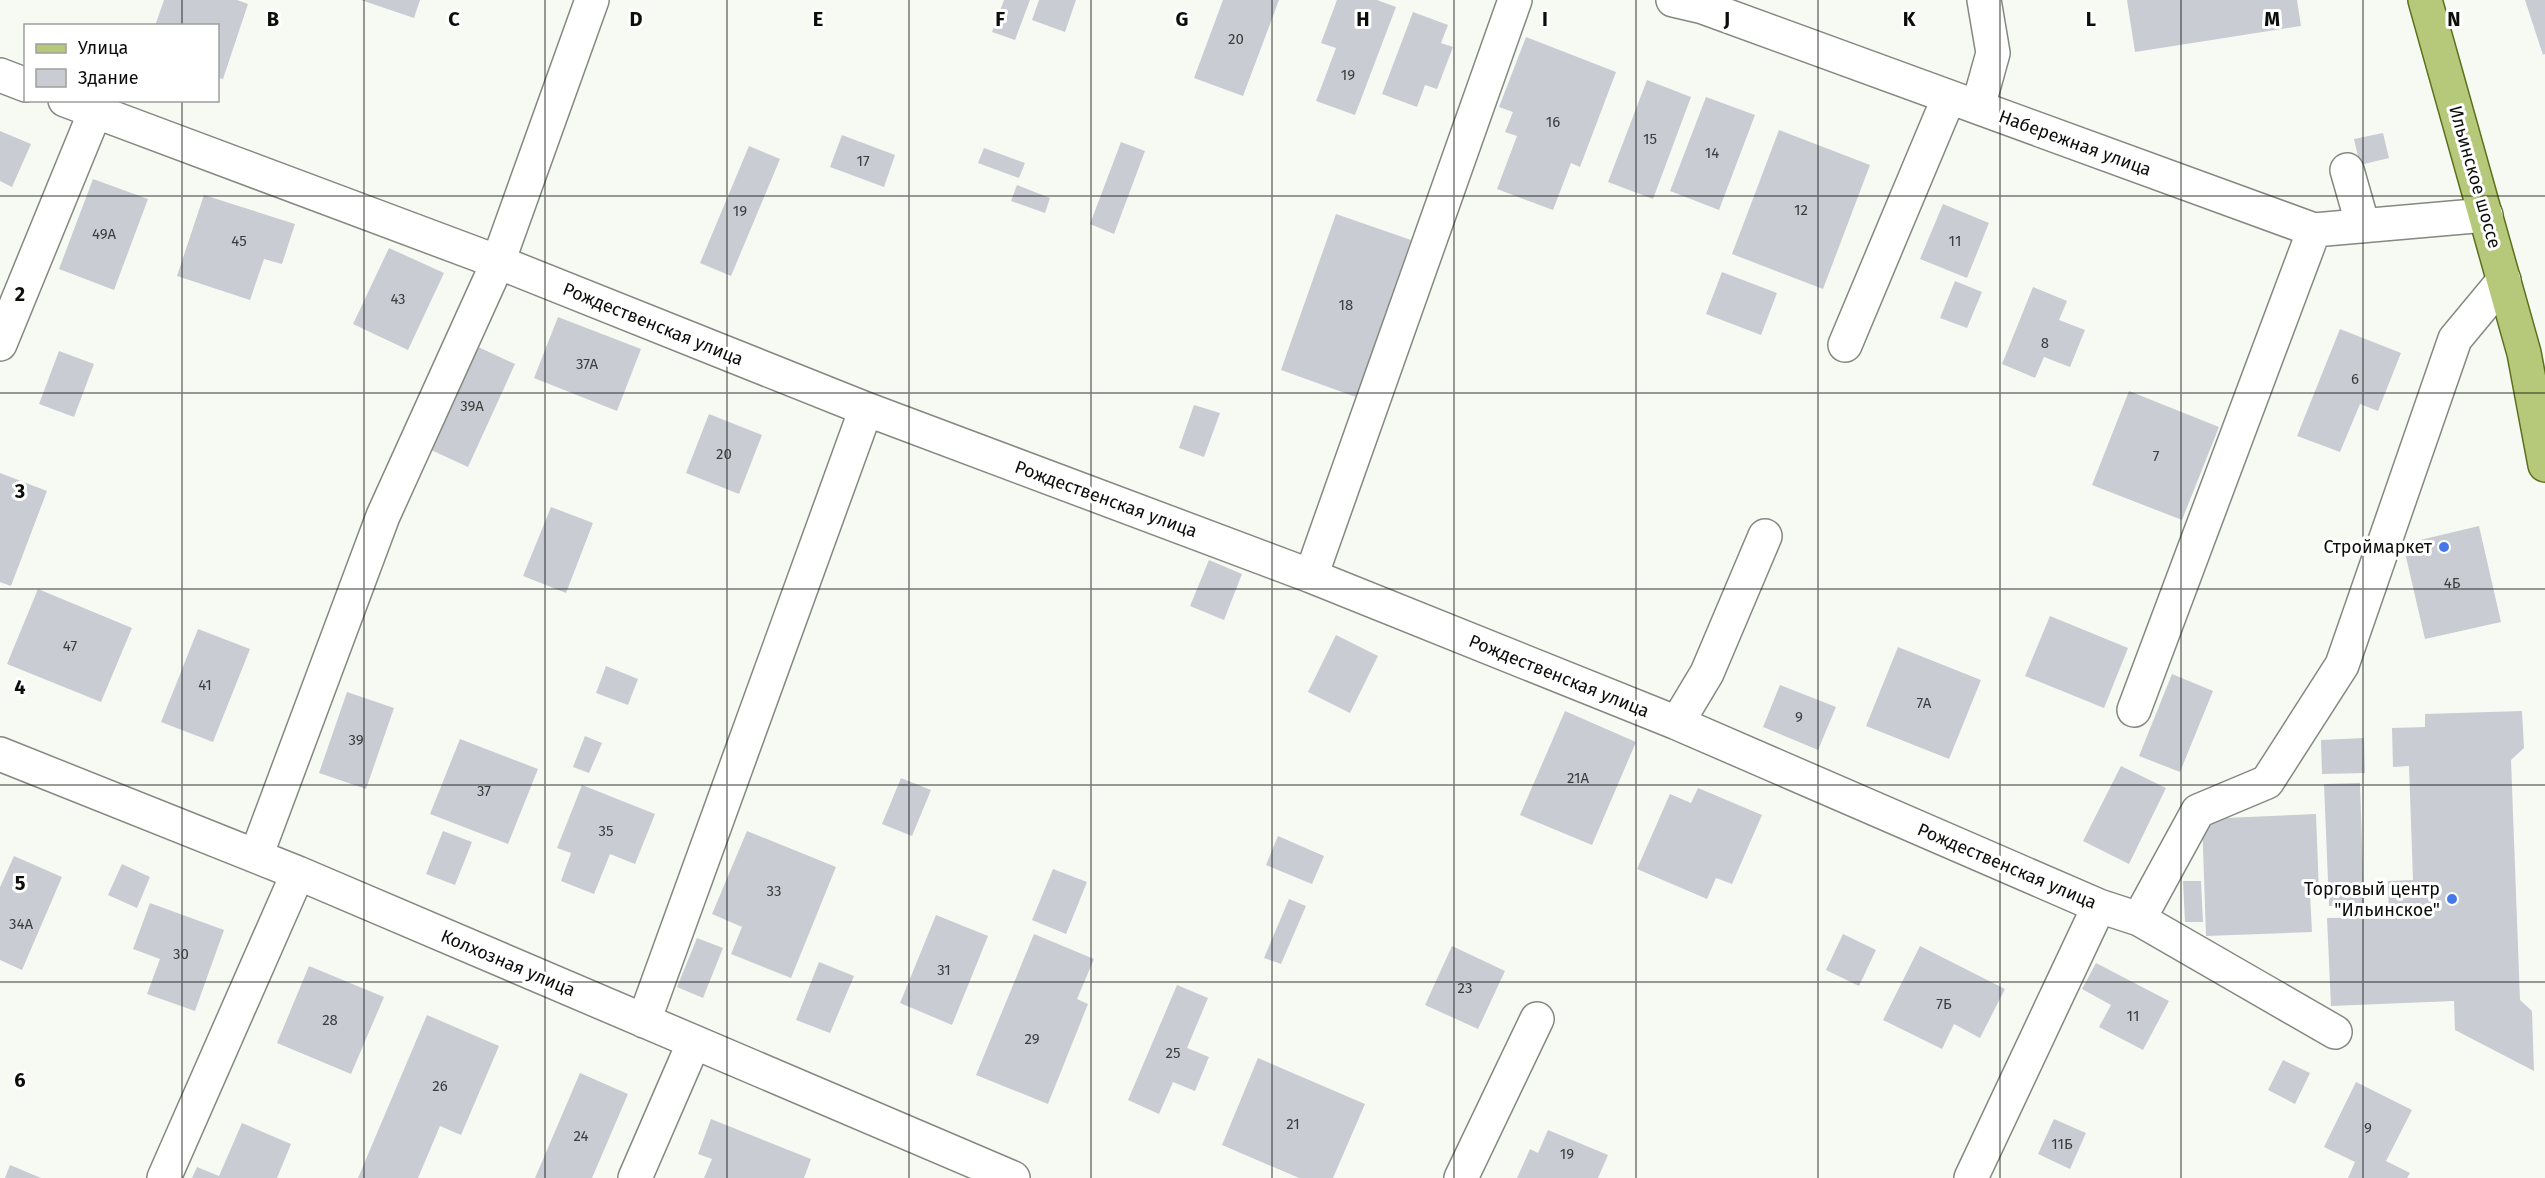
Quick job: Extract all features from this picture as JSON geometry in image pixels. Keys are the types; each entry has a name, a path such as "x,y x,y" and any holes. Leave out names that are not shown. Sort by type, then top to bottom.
{"main road":[{"name":"Ильинское шоссе","path":"2425,0 2504,280 2534,351 2545,465"}],"street":[{"path":"256,856 382,516 498,262 592,0"},
{"path":"1311,576 1515,0"},
{"name":"Набережная улица","path":"1673,0 1703,7 2314,230 2486,215"},
{"path":"1845,345 1963,102 1993,53 1984,0"},
{"path":"0,75 24,84"},
{"path":"0,344 80,106"},
{"name":"Рождественская улица","path":"80,106 498,262 866,410 1311,576 1677,723 2099,906 2139,919 2335,1032"},
{"path":"2347,170 2363,226"},
{"path":"2134,710 2314,230"},
{"path":"2139,919 2198,811 2267,782 2342,665 2455,339 2504,280"},
{"path":"644,1021 866,410"},
{"path":"1677,723 1707,673 1765,536"},
{"name":"Колхозная улица","path":"0,754 298,873 1013,1178"},
{"path":"164,1178 298,873"},
{"path":"1971,1178 2099,906"},
{"path":"1461,1178 1537,1020"},
{"path":"635,1178 694,1042"}],"building":[{"path":"164,0 237,0 248,4 223,79 219,78 219,24 156,24"},
{"path":"361,0 420,0 414,18"},
{"path":"1004,0 1030,0 1015,40 992,32"},
{"path":"1039,0 1076,0 1065,32 1032,20"},
{"path":"1223,0 1279,0 1243,96 1194,78"},
{"path":"1337,0 1377,0 1396,7 1355,115 1316,101 1336,48 1321,43"},
{"path":"2127,0 2297,0 2301,26 2135,52"},
{"path":"2525,0 2545,0 2545,54 2543,55"},
{"path":"1413,12 1448,25 1441,43 1453,47 1437,89 1425,85 1417,107 1382,94"},
{"path":"1526,37 1616,72 1580,167 1571,163 1553,210 1497,189 1517,136 1505,132 1513,112 1499,107"},
{"path":"1647,80 1691,97 1653,199 1608,182"},
{"path":"1706,97 1755,115 1719,210 1670,191"},
{"path":"1779,130 1870,165 1823,289 1732,254"},
{"path":"0,131 31,144 12,187 0,181"},
{"path":"2383,133 2389,158 2360,165 2354,139"},
{"path":"842,135 895,155 884,187 830,167"},
{"path":"1121,142 1145,151 1114,234 1090,224"},
{"path":"749,146 780,159 731,276 700,263"},
{"path":"984,148 1025,163 1019,178 978,163"},
{"path":"93,179 148,199 114,290 59,269"},
{"path":"1017,185 1050,198 1045,213 1011,201"},
{"path":"204,195 295,224 282,264 264,259 250,300 177,276"},
{"path":"1943,204 1989,223 1967,278 1920,259"},
{"path":"1336,214 1411,240 1356,397 1281,370"},
{"path":"389,248 444,273 408,350 353,324"},
{"path":"1722,272 1777,293 1761,335 1706,314"},
{"path":"1955,281 1982,292 1967,328 1940,318"},
{"path":"2033,287 2067,301 2059,320 2085,330 2070,367 2044,357 2035,378 2002,364"},
{"path":"558,317 641,349 617,411 534,378"},
{"path":"2340,329 2401,353 2378,411 2360,404 2340,452 2297,436"},
{"path":"476,346 515,364 468,467 429,449"},
{"path":"59,351 94,364 74,417 39,404"},
{"path":"2129,391 2219,427 2182,520 2092,485"},
{"path":"1194,405 1220,413 1204,457 1179,448"},
{"path":"709,414 762,435 739,494 686,473"},
{"path":"0,473 47,491 11,586 0,582"},
{"path":"551,507 593,523 566,593 523,576"},
{"path":"2479,526 2501,622 2425,639 2403,544"},
{"path":"1209,560 1242,574 1224,620 1190,606"},
{"path":"38,589 132,628 101,702 7,664"},
{"path":"2050,616 2128,648 2104,708 2025,676"},
{"path":"198,629 250,649 213,742 161,722"},
{"path":"1336,635 1378,656 1350,713 1308,692"},
{"path":"1898,647 1981,680 1949,759 1866,726"},
{"path":"606,666 638,679 628,705 596,693"},
{"path":"2172,674 2213,691 2180,772 2139,756"},
{"path":"1780,685 1836,707 1818,750 1763,727"},
{"path":"347,692 394,708 366,789 319,773"},
{"path":"1565,711 1636,742 1592,845 1520,815"},
{"name":"Торговый центр \"Ильинское\"","path":"2522,711 2524,748 2511,760 2520,1000 2532,1011 2534,1071 2455,1030 2454,1001 2331,1006 2327,918 2389,917 2388,881 2413,880 2409,766 2393,767 2392,728 2425,727 2425,714"},
{"path":"585,736 602,743 589,773 573,767"},
{"path":"2364,738 2365,773 2322,774 2321,740"},
{"path":"460,739 538,769 508,844 430,814"},
{"path":"2121,766 2166,788 2129,864 2083,841"},
{"path":"901,778 931,790 912,836 882,824"},
{"path":"2360,783 2364,905 2329,906 2324,784"},
{"path":"582,785 655,814 635,864 610,854 594,894 561,881 571,853 557,848"},
{"path":"1698,788 1762,815 1732,884 1716,878 1707,899 1637,869 1670,794 1691,803"},
{"path":"2316,814 2319,893 2310,894 2312,932 2206,936 2202,819"},
{"path":"443,831 472,842 455,885 426,874"},
{"path":"747,831 836,867 791,978 731,954 742,927 712,914"},
{"path":"1278,836 1324,856 1312,884 1266,865"},
{"path":"14,856 62,877 22,970 0,960 0,887"},
{"path":"122,864 150,877 137,908 108,895"},
{"path":"1053,869 1087,882 1066,934 1032,920"},
{"path":"2183,881 2201,881 2203,922 2185,922"},
{"path":"1289,899 1306,906 1281,964 1264,958"},
{"path":"150,903 224,930 195,1011 147,994 160,959 133,949"},
{"path":"936,915 988,936 952,1025 900,1003"},
{"path":"1034,934 1094,959 1077,999 1088,1004 1048,1104 976,1075"},
{"path":"1843,934 1876,950 1859,986 1826,970"},
{"path":"697,938 723,948 703,998 677,987"},
{"path":"1452,946 1505,971 1478,1029 1425,1005"},
{"path":"1920,946 2005,989 1980,1038 1954,1024 1942,1049 1883,1020"},
{"path":"819,962 854,976 830,1033 796,1020"},
{"path":"2096,963 2169,1001 2143,1050 2099,1027 2111,1005 2082,989"},
{"path":"309,966 384,997 351,1074 277,1043"},
{"path":"1177,985 1208,998 1187,1048 1209,1057 1195,1091 1173,1082 1159,1114 1128,1100"},
{"path":"427,1015 499,1046 461,1135 440,1126 418,1178 358,1178"},
{"path":"1258,1058 1365,1104 1333,1178 1299,1178 1222,1145"},
{"path":"2283,1060 2310,1073 2295,1104 2268,1090"},
{"path":"580,1073 628,1094 592,1178 535,1178"},
{"path":"2356,1082 2412,1110 2386,1161 2410,1173 2407,1178 2348,1178 2355,1162 2324,1147"},
{"path":"711,1119 811,1159 804,1178 704,1178 712,1159 698,1154"},
{"path":"2054,1119 2086,1133 2070,1169 2038,1154"},
{"path":"242,1123 291,1144 277,1178 192,1178 197,1167 219,1176"},
{"path":"1548,1130 1608,1155 1598,1178 1517,1178 1530,1149 1538,1153"},
{"path":"10,1165 41,1178 5,1178"}],"place":[{"name":"Строймаркет","path":"2444,547"},
{"name":"Торговый центр \"Ильинское\"","path":"2452,899"}]}
